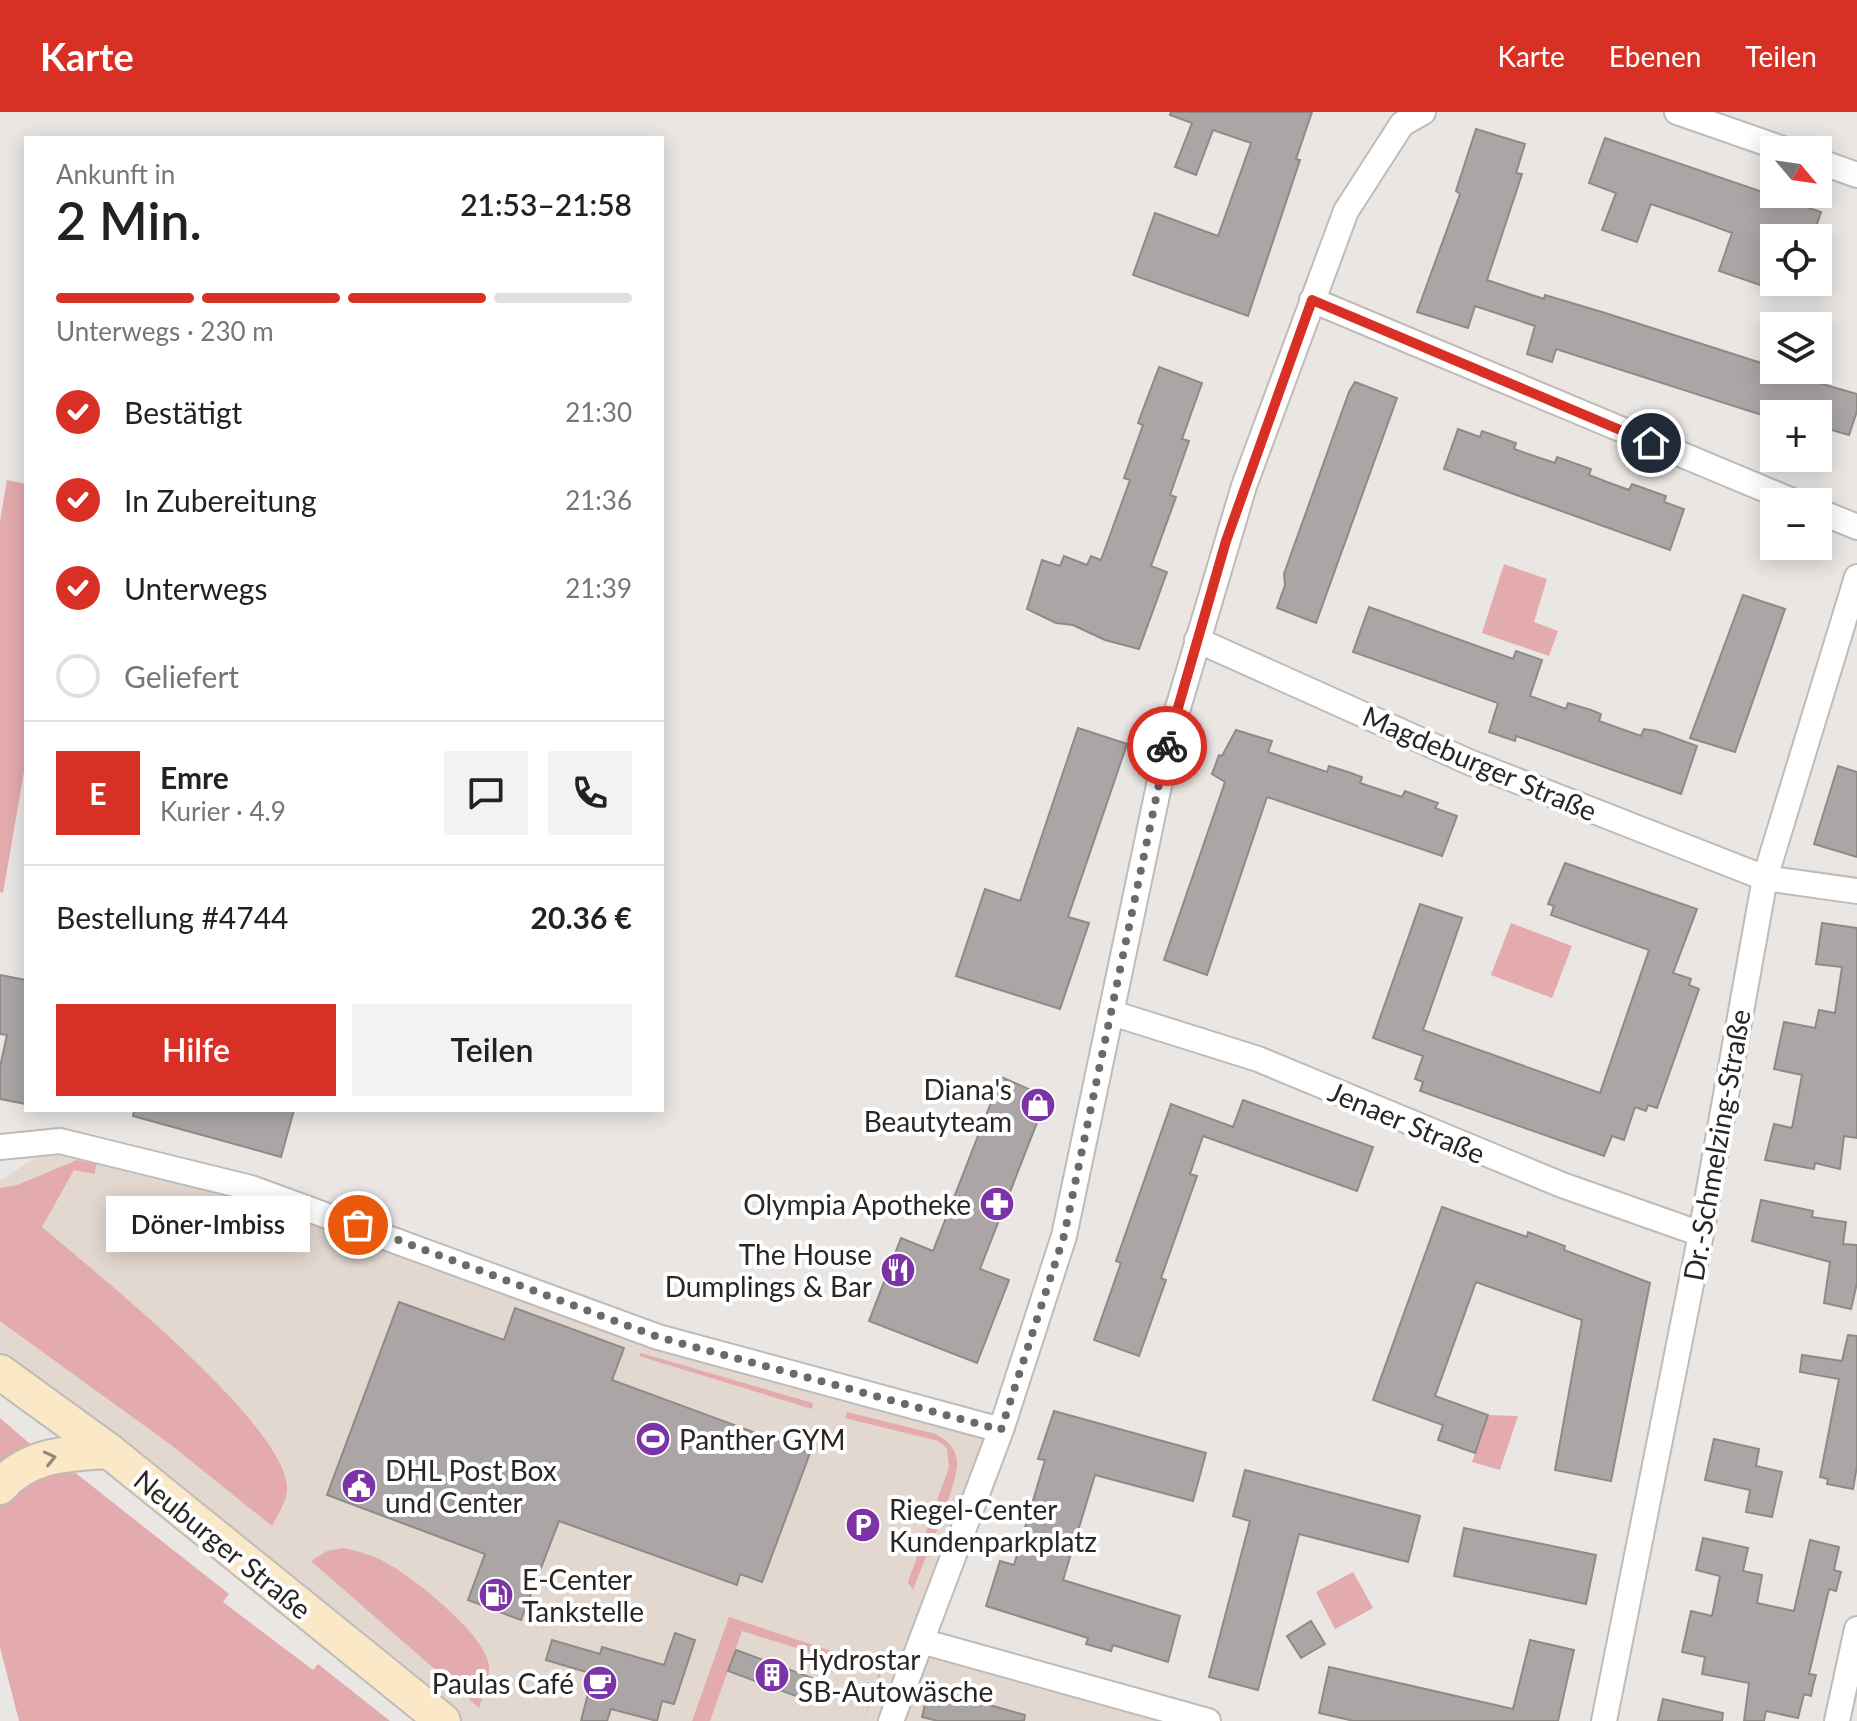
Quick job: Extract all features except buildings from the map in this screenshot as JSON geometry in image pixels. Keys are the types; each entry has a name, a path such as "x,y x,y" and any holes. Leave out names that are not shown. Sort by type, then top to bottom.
{"street":[{"path":"891,1721 1001,1430 1064,1236 1169,738 1244,486 1346,211 1402,124 1423,112"},
{"path":"1677,112 1760,141"},
{"path":"1832,166 1857,175"},
{"path":"1312,300 1762,488"},
{"path":"1832,517 1857,527"},
{"name":"Dr.-Schmelzing-Straße","path":"1604,1721 1701,1234 1765,878 1857,577"},
{"name":"Magdeburger Straße","path":"1197,640 1469,762 1765,878 1857,891"},
{"name":"Jenaer Straße","path":"1112,1013 1258,1059 1549,1180 1701,1234"},
{"path":"0,1147 60,1141 251,1188 658,1337 1001,1430"},
{"name":"Neuburger Straße","path":"0,1372 109,1451 443,1721"},
{"path":"0,1487 21,1468 49,1456 109,1451"},
{"path":"1837,1721 1857,1629"},
{"path":"921,1641 1208,1721"}],"shaded area":[{"path":"7,480 24,484 24,772 3,893 0,892 0,521"},
{"path":"1504,564 1547,579 1534,622 1558,631 1549,656 1482,633"},
{"path":"1511,923 1572,946 1552,998 1491,975"},
{"path":"60,1141 251,1188 658,1337 1001,1430 922,1641 1209,1721 443,1721 0,1372 0,1181"},
{"path":"77,1160 96,1164 95,1174 74,1170 42,1227 183,1350 255,1426 278,1459 287,1487 284,1502 272,1526 171,1445 0,1321 0,1188 17,1185"},
{"path":"641,1353 813,1403 812,1409 639,1356"},
{"path":"847,1412 936,1434 954,1450 957,1464 952,1490 913,1590 908,1582 949,1467 947,1448 938,1441 845,1418"},
{"path":"1488,1415 1518,1416 1500,1470 1472,1462"},
{"path":"0,1418 35,1448 0,1474"},
{"path":"47,1469 73,1471 229,1594 223,1602 313,1670 318,1664 390,1721 19,1721 0,1647 0,1504 9,1491"},
{"path":"344,1548 374,1557 401,1572 432,1595 477,1640 489,1666 479,1708 311,1561 327,1551"},
{"path":"1353,1572 1373,1608 1335,1629 1316,1592"},
{"path":"729,1617 883,1668 864,1721 878,1674 742,1631 710,1721 692,1721"}],"way so far":[{"path":"358,1225 658,1337 1001,1430 1064,1236 1101,1073 1167,746"}],"place":[{"name":"Diana's Beautyteam","path":"1038,1105"},
{"name":"Olympia Apotheke","path":"997,1204"},
{"name":"Döner-Imbiss","path":"358,1225"},
{"name":"The House Dumplings & Bar","path":"898,1270"},
{"name":"Panther GYM","path":"653,1439"},
{"name":"DHL Post Box und Center","path":"359,1486"},
{"name":"Riegel-Center Kundenparkplatz","path":"863,1525"},
{"name":"E-Center Tankstelle","path":"496,1595"},
{"name":"Hydrostar SB-Autowäsche","path":"772,1675"},
{"name":"Paulas Café","path":"600,1683"}],"route":[{"path":"1167,746 1226,541 1312,300 1651,443"}]}
